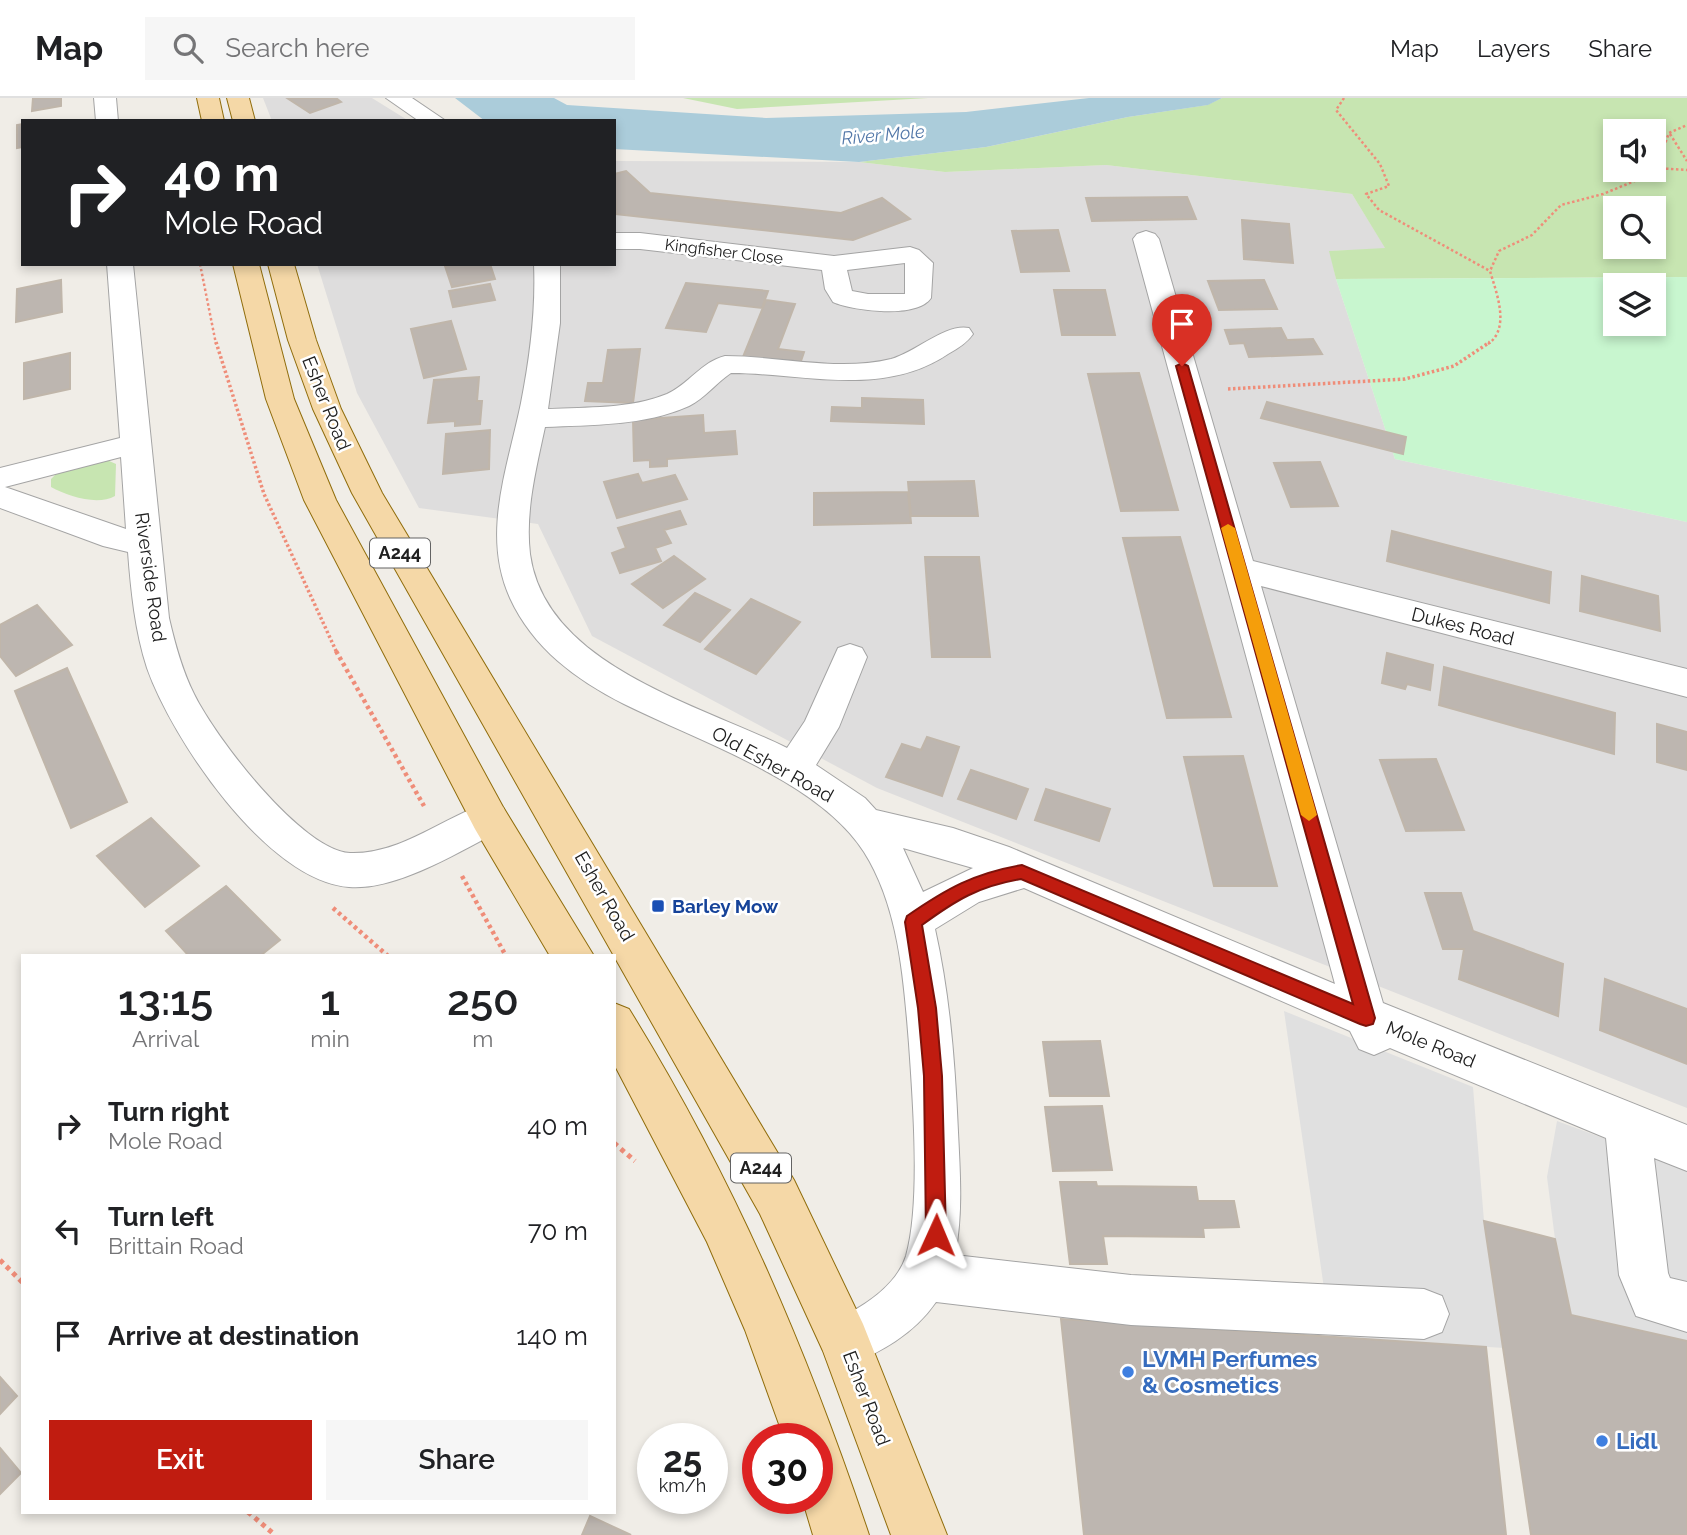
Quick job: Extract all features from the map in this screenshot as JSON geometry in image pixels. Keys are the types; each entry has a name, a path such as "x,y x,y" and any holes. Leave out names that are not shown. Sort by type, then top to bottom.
{"main road":[{"path":"208,98 213,119"},
{"path":"238,98 243,119"},
{"name":"Esher Road","path":"247,266 280,399 320,500 489,818 572,954"},
{"name":"Esher Road","path":"282,266 302,340 327,410 373,504 711,1079 777,1197 845,1342 919,1535"},
{"name":"A244","path":"616,1027 678,1136 731,1240 768,1320 805,1423"},
{"path":"833,1510 841,1535"}],"street":[{"path":"105,98 107,119"},
{"path":"397,98 432,119"},
{"path":"1146,239 1375,1034"},
{"name":"Kingfisher Close","path":"616,241 640,241 834,264"},
{"name":"Riverside Road","path":"120,266 144,544 153,617 174,690 201,737 276,831 305,855 328,867 353,870 372,868 443,840 489,818"},
{"name":"Old Esher Road","path":"547,266 547,305 531,419 513,505 512,534 518,577 538,618 564,648 601,677 792,771 825,790 867,825 893,869 913,922 927,1008 937,1197 936,1235 925,1276 910,1297 887,1319 845,1342"},
{"path":"531,419 639,409 676,401 692,393 709,374 725,364 856,374 884,370 920,359 959,334"},
{"path":"0,478 135,444"},
{"path":"0,496 114,538 144,544"},
{"name":"Dukes Road","path":"1240,569 1687,683"},
{"path":"792,771 821,727 850,657"},
{"name":"Mole Road","path":"867,825 947,842 1022,872 1375,1034 1627,1124 1687,1149"},
{"path":"913,922 951,894 988,877 1022,872"},
{"path":"1627,1124 1644,1275 1654,1298 1687,1307"},
{"path":"925,1276 1130,1300 1424,1314"}],"path":[{"path":"1344,98 1336,110 1344,127 1372,150 1389,186 1366,194 1379,210 1490,271"},
{"path":"1666,141 1669,133 1687,125"},
{"path":"1669,133 1687,161"},
{"path":"1666,169 1687,170"},
{"path":"1189,391 1405,379 1454,366 1493,340 1502,310 1490,271 1499,251 1532,235 1561,205 1603,194 1632,182"},
{"path":"200,266 219,356 264,495 295,566 350,679 382,729 505,954"},
{"path":"328,867 325,889 335,912 386,954"},
{"path":"0,1260 21,1281"},
{"path":"250,1514 275,1535"}],"shaded area":[{"path":"263,98 372,98 406,119 271,119"},
{"path":"616,161 859,162 945,172 1106,165 1352,194 1386,249 1330,251 1336,279 1395,459 1687,522 1687,1108 877,788 592,636 538,524 419,508 357,393 318,266 616,266"},
{"path":"1284,1011 1473,1087 1484,1221 1504,1348 1331,1337"},
{"path":"1557,1121 1687,1169 1687,1341 1571,1315 1555,1239 1547,1177"}],"green space":[{"path":"683,98 928,98 737,109"},
{"path":"1222,98 1687,98 1687,277 1666,277 1666,273 1603,273 1603,277 1336,279 1329,251 1385,248 1352,194 1106,165 945,172 859,162 986,147 1128,117 1207,105"},
{"path":"1603,277 1603,336 1666,336 1666,277 1687,277 1687,522 1395,459 1336,279"},
{"path":"107,460 116,464 115,496 91,500 51,487 51,479 60,470"}],"water":[{"name":"River Mole","path":"455,98 554,98 567,105 766,118 966,112 1089,98 1222,98 1208,105 1128,117 986,147 859,162 616,149 616,119 482,119"}],"building":[{"path":"33,98 61,98 61,106 32,111"},
{"path":"287,98 336,98 341,102 310,113"},
{"path":"21,124 21,147 17,148 17,125"},
{"path":"626,171 650,193 841,213 882,198 910,219 853,240 616,214 616,174"},
{"path":"1187,197 1196,219 1092,221 1086,198"},
{"path":"1242,220 1289,224 1293,263 1244,259"},
{"path":"1058,230 1069,271 1021,272 1012,231"},
{"path":"445,266 491,266 495,279 452,287"},
{"path":"61,280 62,312 16,322 17,289"},
{"path":"1264,280 1277,309 1219,310 1208,281"},
{"path":"686,283 768,291 762,308 718,303 706,332 666,328"},
{"path":"490,284 495,300 453,307 449,291"},
{"path":"1054,290 1105,290 1115,335 1062,335"},
{"path":"766,300 795,304 778,349 804,352 800,364 743,357"},
{"path":"451,321 466,369 424,378 411,329"},
{"path":"1281,328 1287,340 1313,339 1322,354 1249,357 1244,343 1230,344 1225,330"},
{"path":"640,349 633,403 585,401 588,383 603,383 608,350"},
{"path":"70,353 70,389 24,399 24,363"},
{"path":"1139,373 1178,510 1121,511 1088,374"},
{"path":"479,377 477,401 482,401 480,424 455,426 455,421 428,423 434,380"},
{"path":"862,398 923,400 924,424 831,421 832,407 862,408"},
{"path":"1267,402 1406,437 1403,454 1261,418"},
{"path":"703,415 704,433 735,431 737,454 667,459 667,466 650,467 650,460 634,461 633,420"},
{"path":"490,430 489,469 443,474 446,434"},
{"path":"1320,462 1338,506 1291,507 1274,463"},
{"path":"638,474 642,483 675,475 687,499 617,518 604,482"},
{"path":"974,481 978,516 911,516 908,482"},
{"path":"908,492 911,523 814,525 814,493"},
{"path":"680,511 686,524 664,530 671,543 655,548 661,561 620,573 612,553 626,548 618,528"},
{"path":"1392,531 1551,572 1549,603 1387,561"},
{"path":"1180,537 1231,717 1167,718 1123,538"},
{"path":"674,556 705,579 663,608 632,584"},
{"path":"925,557 979,557 990,657 932,657"},
{"path":"1582,576 1658,596 1660,631 1580,611"},
{"path":"695,593 730,610 700,642 664,625"},
{"path":"751,599 800,622 756,674 705,649"},
{"path":"37,605 72,645 16,676 0,656 0,625"},
{"path":"1387,653 1433,665 1430,690 1407,684 1405,689 1382,683"},
{"path":"1444,667 1615,713 1614,754 1439,705"},
{"path":"67,668 127,802 71,828 15,691"},
{"path":"1657,724 1687,732 1687,770 1657,762"},
{"path":"927,737 959,747 942,796 886,777 902,744 921,750"},
{"path":"1243,756 1277,886 1214,886 1184,757"},
{"path":"1436,759 1464,830 1406,831 1380,760"},
{"path":"971,770 1028,789 1016,819 958,799"},
{"path":"1046,789 1110,809 1099,841 1035,820"},
{"path":"151,818 199,866 145,907 97,856"},
{"path":"226,886 280,940 262,954 187,954 166,931"},
{"path":"1425,893 1461,893 1473,931 1563,964 1558,1016 1459,979 1464,949 1443,949"},
{"path":"1605,979 1687,1009 1687,1064 1600,1030"},
{"path":"1100,1041 1109,1096 1050,1096 1043,1042"},
{"path":"1102,1106 1112,1170 1053,1171 1045,1107"},
{"path":"1060,1182 1096,1182 1097,1186 1196,1187 1198,1201 1234,1201 1239,1227 1203,1228 1204,1237 1103,1236 1107,1264 1070,1264"},
{"name":"Lidl","path":"1484,1221 1555,1239 1571,1315 1687,1341 1687,1535 1531,1535"},
{"path":"1061,1319 1486,1347 1506,1535 1084,1535"},
{"path":"0,1377 17,1396 0,1414"},
{"path":"0,1448 21,1473 0,1494"},
{"path":"590,1516 631,1535 582,1535"}],"slow traffic":[{"path":"1228,528 1309,815"}],"place":[{"name":"Barley Mow","path":"658,906"},
{"name":"LVMH Perfumes & Cosmetics","path":"1128,1372"},
{"name":"Lidl","path":"1602,1441"}],"route":[{"path":"936,1235 933,1076 921,961 913,922 951,894 988,877 1022,872 1366,1018 1182,366"}]}
